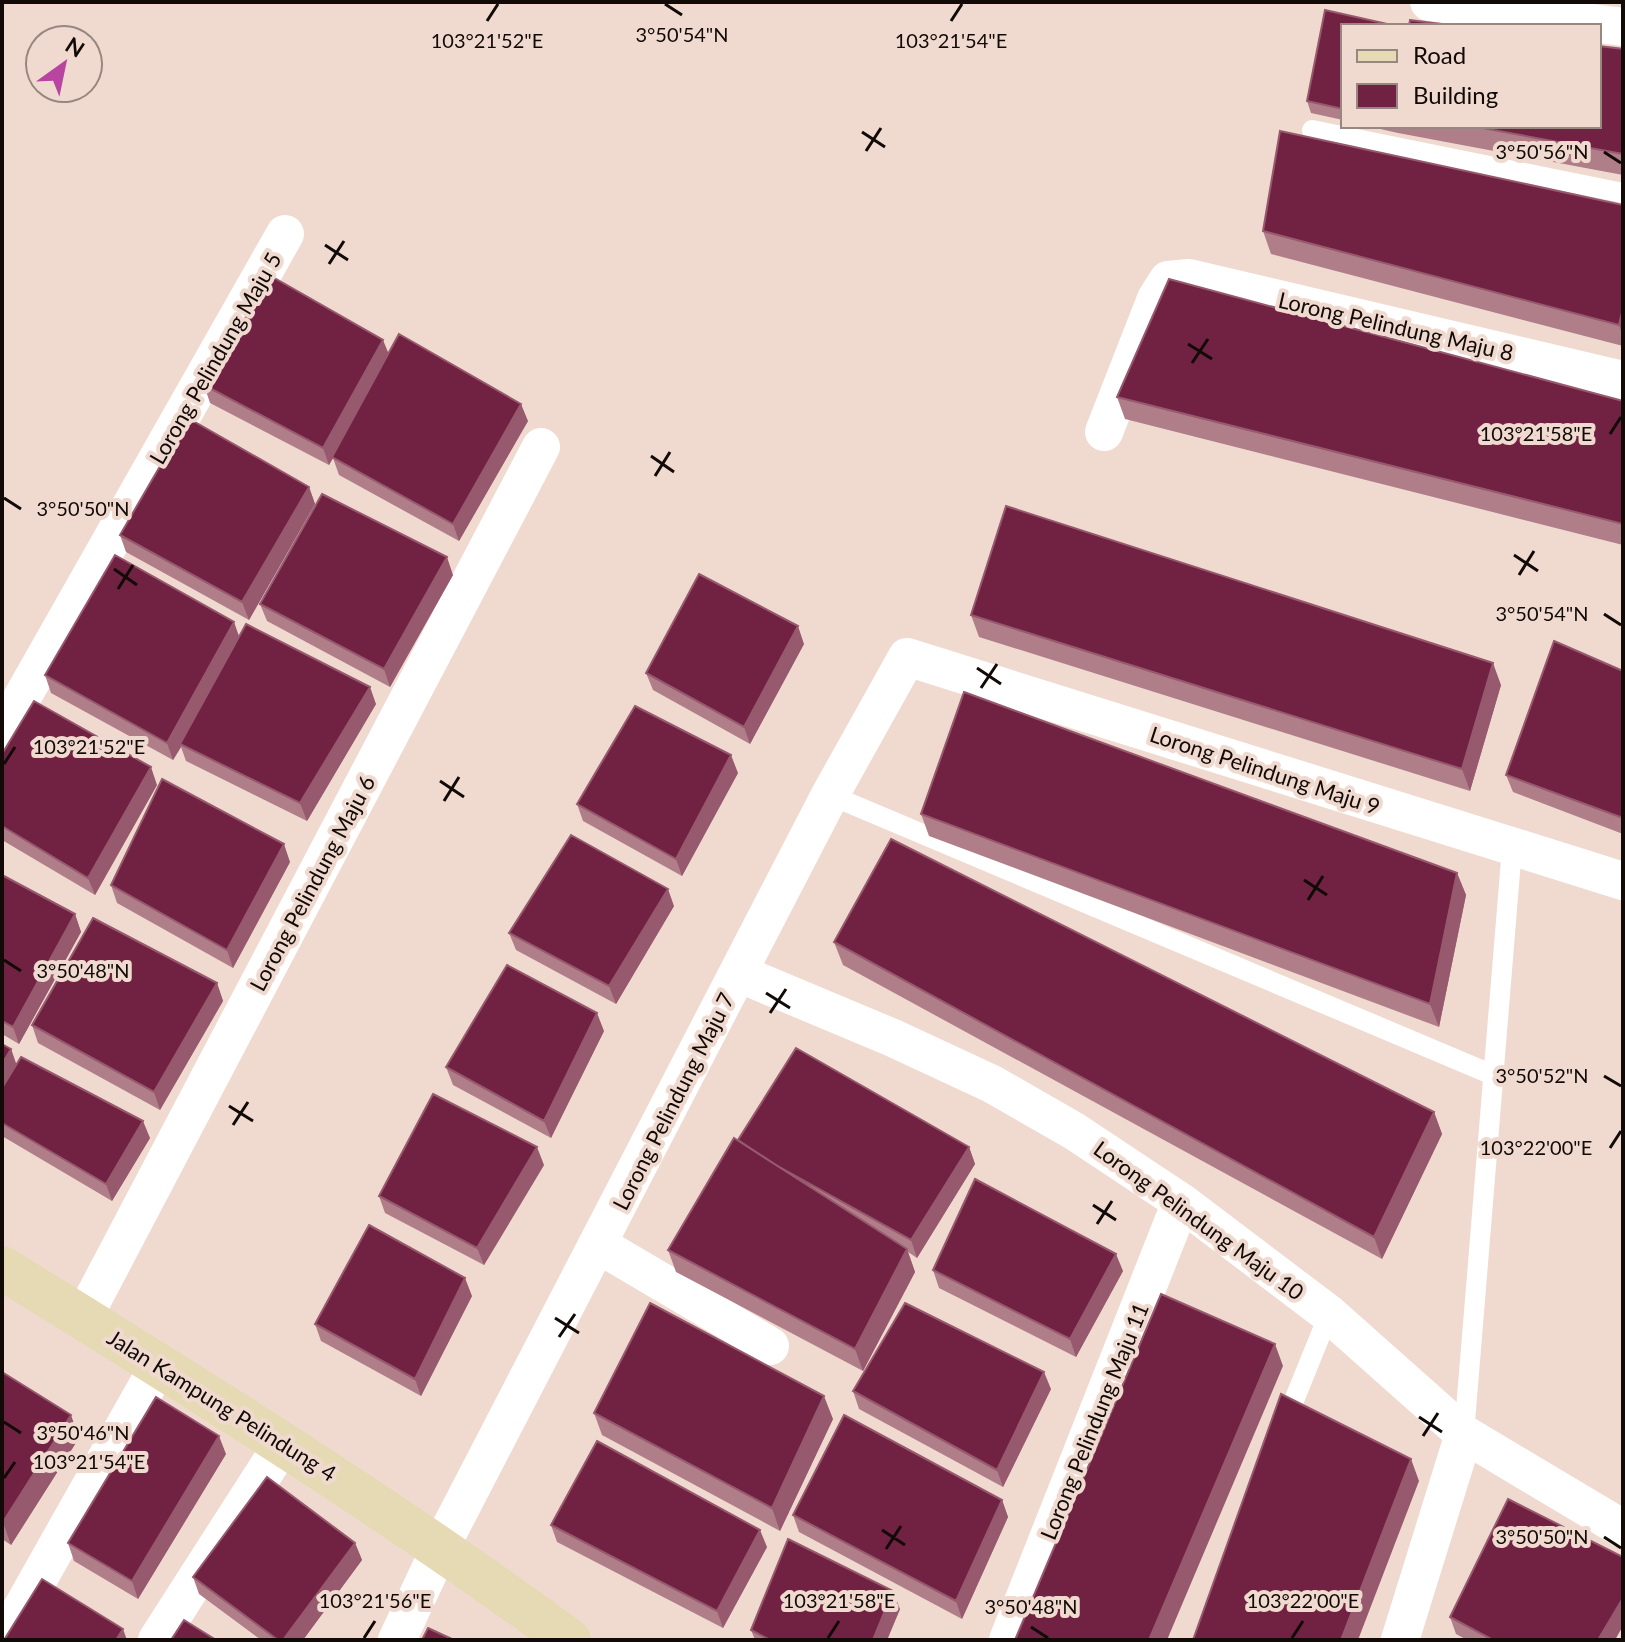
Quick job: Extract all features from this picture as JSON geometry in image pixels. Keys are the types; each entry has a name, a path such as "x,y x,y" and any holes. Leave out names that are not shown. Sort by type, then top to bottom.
{"street":[{"path":"1429,2 1600,24"},
{"path":"1601,24 1623,27"},
{"name":"Lorong Pelindung Maju 5","path":"2,733 285,234"},
{"name":"Lorong Pelindung Maju 8","path":"1104,432 1156,299 1168,280 1189,278 1623,380"},
{"name":"Lorong Pelindung Maju 6","path":"83,1318 541,447"},
{"name":"Lorong Pelindung Maju 7","path":"397,1640 441,1546 830,795 907,657"},
{"name":"Lorong Pelindung Maju 9","path":"907,657 1623,881"},
{"name":"Lorong Pelindung Maju 10","path":"738,973 893,1038 992,1084 1074,1131 1181,1202 1329,1314 1464,1434 1623,1529"},
{"name":"Lorong Pelindung Maju 11","path":"1008,1640 1181,1202"},
{"path":"599,1245 770,1346"},
{"name":"Jalan Kampung Pelindung 4","path":"2,1268 284,1442 441,1546 569,1640"},
{"path":"4,1640 13,1597 159,1365"},
{"path":"1400,1640 1464,1434"},
{"path":"157,1640 284,1442"}],"lane":[{"path":"1312,130 1623,193"},
{"path":"830,795 1493,1075"},
{"path":"1464,1434 1512,848"},
{"path":"1276,1447 1329,1314"}],"building":[{"path":"1325,10 1387,24 1341,24 1341,109 1307,101"},
{"path":"1410,20 1441,24 1409,24"},
{"path":"1601,46 1623,49 1623,154 1483,128 1601,128"},
{"path":"1280,131 1623,205 1623,308 1619,325 1263,231"},
{"path":"271,276 383,340 323,448 204,385"},
{"path":"1169,279 1623,401 1623,524 1117,397"},
{"path":"399,334 521,404 453,524 332,457"},
{"path":"188,418 309,487 242,602 120,535"},
{"path":"322,494 447,557 384,669 260,604"},
{"path":"1006,506 1493,663 1462,769 971,615"},
{"path":"115,555 234,622 167,743 45,675"},
{"path":"699,574 798,626 744,727 646,673"},
{"path":"246,624 370,687 300,803 180,744"},
{"path":"1554,641 1623,671 1623,818 1506,775"},
{"path":"964,692 1457,873 1430,1004 921,814"},
{"path":"34,701 151,767 88,878 2,826 2,754"},
{"path":"635,706 731,755 676,859 577,804"},
{"path":"162,779 284,844 227,950 111,885"},
{"path":"571,835 668,889 609,986 509,933"},
{"path":"891,839 1434,1112 1374,1237 834,942"},
{"path":"2,875 75,914 13,1027 2,1021"},
{"path":"93,918 217,983 154,1092 32,1025"},
{"path":"507,965 597,1013 544,1121 446,1067"},
{"path":"2,1044 11,1049 2,1064"},
{"path":"796,1048 969,1147 911,1240 779,1167 738,1140"},
{"path":"21,1057 143,1121 106,1184 2,1123 2,1088"},
{"path":"433,1094 537,1147 477,1248 379,1196"},
{"path":"734,1138 907,1249 855,1349 668,1250"},
{"path":"975,1179 1116,1254 1070,1339 933,1270"},
{"path":"369,1225 465,1278 415,1379 315,1324"},
{"path":"1161,1294 1275,1344 1149,1640 1015,1640"},
{"path":"650,1303 824,1396 772,1508 594,1413"},
{"path":"905,1303 1044,1372 997,1470 853,1391"},
{"path":"2,1372 71,1415 3,1522 2,1521"},
{"path":"1281,1394 1411,1459 1341,1640 1193,1640"},
{"path":"156,1397 219,1436 132,1581 68,1543"},
{"path":"844,1415 1002,1500 956,1601 793,1515"},
{"path":"597,1441 760,1530 717,1611 551,1525"},
{"path":"267,1477 355,1543 283,1640 278,1640 193,1577"},
{"path":"1508,1499 1623,1557 1623,1598 1598,1640 1493,1640 1450,1617"},
{"path":"788,1539 893,1591 873,1640 770,1640 751,1630"},
{"path":"42,1579 123,1629 116,1640 4,1640"},
{"path":"184,1620 216,1640 171,1640"},
{"path":"428,1628 454,1640 422,1640"}]}
